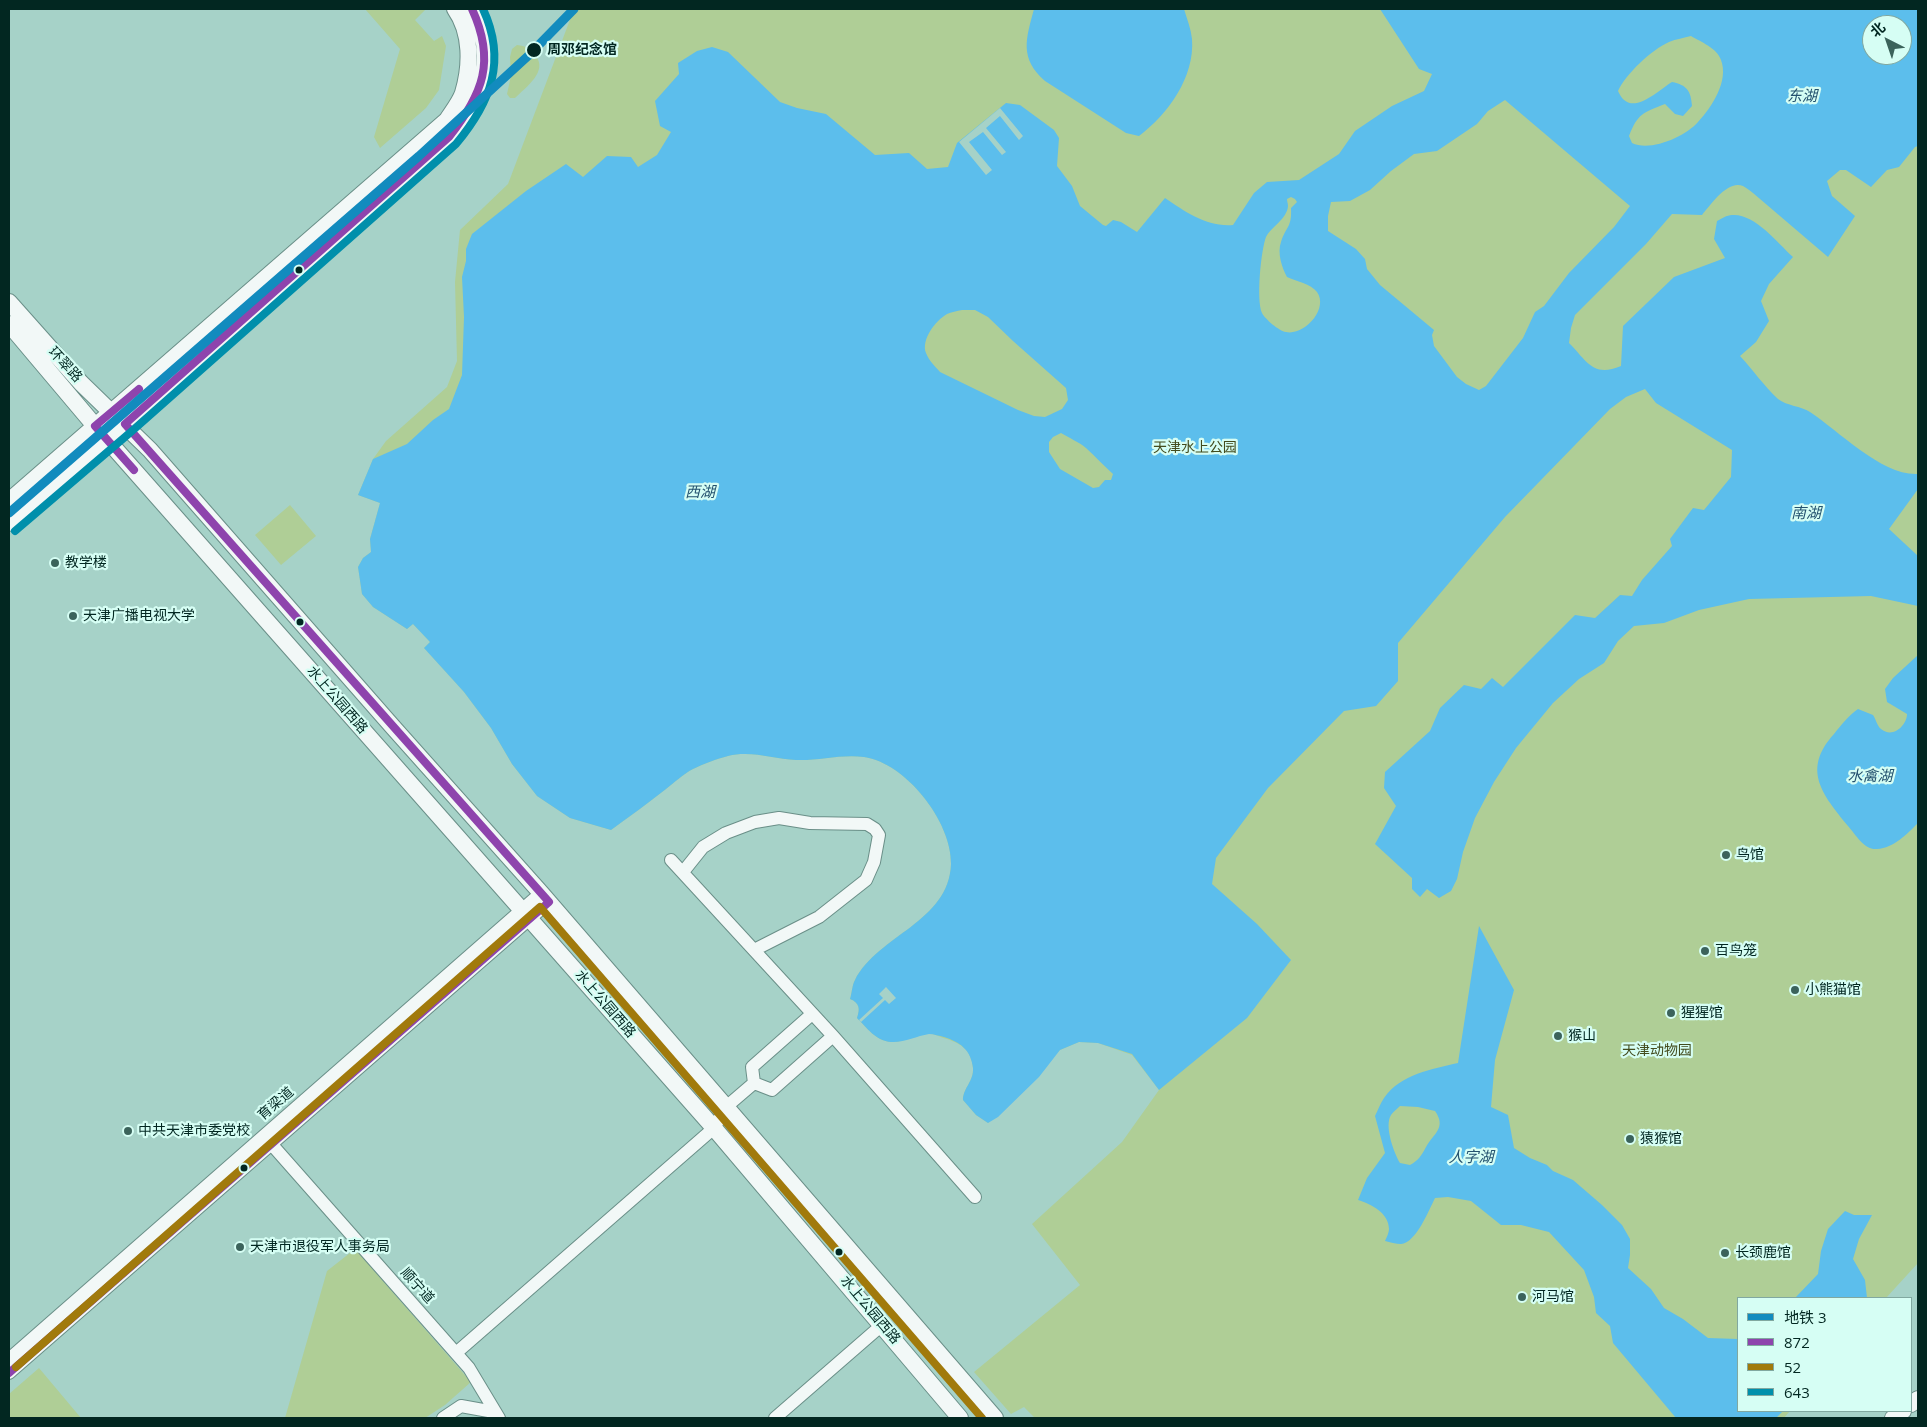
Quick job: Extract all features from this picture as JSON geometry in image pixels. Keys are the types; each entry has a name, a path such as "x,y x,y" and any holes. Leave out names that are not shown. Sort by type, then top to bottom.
{"main road":[{"path":"9,501 447,120 462,94 469,67 465,29 456,9"},
{"path":"9,523 125,424 449,138 473,106 481,82 485,49 483,31 472,9"},
{"name":"环翠路","path":"9,302 56,356 111,413 125,424"},
{"name":"环翠路","path":"9,324 95,426"},
{"name":"水上公园西路","path":"125,424 545,897 995,1418"},
{"name":"水上公园西路","path":"95,426 714,1128 960,1418"}],"street":[{"path":"683,872 703,847 726,832 755,822 779,818 810,823 867,824 875,829 879,835 874,862 866,880 819,917 754,950"},
{"path":"671,860 833,1036 975,1197"},
{"path":"9,1373 267,1139 545,897"},
{"path":"754,1083 752,1066 812,1014"},
{"path":"754,1083 772,1090 833,1036"},
{"path":"456,1353 714,1128 726,1107 754,1083"},
{"name":"顺宁道","path":"267,1139 469,1368 497,1415"},
{"name":"育梁道","path":"9,1359 267,1139"},
{"path":"774,1418 882,1325"},
{"path":"443,1418 461,1406 497,1415"}],"green space":[{"path":"365,9 426,9 415,20 434,41 442,36 446,46 439,90 426,108 380,148 374,137 400,49"},
{"name":"天津水上公园","path":"574,9 1918,9 1918,1263 1887,1297 1737,1297 1737,1412 1789,1412 1784,1418 1035,1418 1024,1407 1011,1414 974,1372 1080,1285 1032,1224 1122,1142 1159,1090 1132,1055 1098,1043 1079,1042 1060,1050 988,1123 976,1115 963,1100 973,1068 968,1052 962,1046 932,1034 896,1042 886,1041 872,1033 857,1018 858,1007 856,1002 850,999 854,982 866,964 879,951 911,927 938,900 947,884 951,864 944,830 924,797 895,770 880,762 864,757 847,756 796,760 754,754 728,756 689,771 611,830 570,818 537,796 512,764 491,728 464,692 424,648 430,642 413,624 407,629 373,607 362,594 358,567 363,558 371,552 370,539 380,503 358,495 373,459 386,441 447,387 457,361 455,282 460,230 508,184"},
{"path":"517,45 525,47 535,55 539,61 539,67 538,73 530,84 515,98 510,98 507,94 511,76 510,57 512,49"},
{"path":"290,505 316,536 281,565 255,535"},
{"path":"355,1249 471,1382 445,1405 425,1418 285,1418 327,1271"},
{"path":"39,1368 81,1418 9,1418 9,1394"}],"water":[{"path":"1034,9 1184,9 1192,39 1192,53 1184,81 1169,106 1150,127 1139,136 1126,133 1045,81 1037,73 1031,64 1027,48 1027,39"},
{"name":"西湖","path":"1380,9 1918,9 1918,146 1915,147 1899,167 1887,170 1871,187 1846,170 1840,170 1827,181 1832,196 1855,216 1828,257 1753,193 1743,186 1737,185 1720,194 1702,215 1672,214 1646,244 1575,315 1569,343 1591,366 1597,369 1604,370 1621,366 1623,326 1674,277 1725,258 1714,239 1717,221 1732,215 1757,223 1793,257 1769,284 1761,301 1769,321 1756,342 1740,356 1778,399 1810,412 1861,451 1890,468 1904,473 1918,474 1918,489 1889,529 1918,556 1918,606 1871,596 1749,599 1699,610 1664,623 1634,626 1618,641 1604,663 1579,679 1553,703 1516,748 1494,782 1475,818 1463,852 1457,879 1451,891 1439,898 1427,889 1420,897 1412,889 1412,878 1375,844 1396,806 1384,788 1385,772 1430,731 1440,708 1464,685 1481,689 1492,678 1503,687 1575,615 1595,618 1620,595 1632,596 1642,580 1672,546 1670,539 1693,508 1704,510 1731,477 1732,450 1656,403 1645,389 1626,397 1610,409 1505,517 1398,643 1398,681 1376,706 1344,711 1268,788 1216,858 1212,884 1257,924 1291,960 1247,1018 1159,1090 1132,1054 1098,1043 1079,1042 1060,1050 1039,1077 998,1117 988,1123 976,1115 963,1100 972,1077 973,1068 970,1056 960,1044 944,1037 929,1034 901,1041 886,1041 872,1033 857,1018 858,1007 856,1002 850,999 855,980 866,964 879,951 911,927 938,900 947,884 951,864 944,830 935,813 924,797 895,770 880,762 864,757 847,756 796,760 754,754 737,754 715,760 689,771 611,830 570,818 537,796 512,764 491,728 464,692 424,648 430,642 413,624 407,629 373,607 362,594 358,567 363,558 371,552 370,539 380,503 358,495 373,459 407,444 433,420 449,409 462,375 464,317 462,277 466,261 466,249 472,234 526,191 566,164 583,177 607,156 631,157 638,167 657,155 671,132 660,126 655,101 679,74 678,63 697,51 712,47 728,52 780,102 797,108 826,114 875,155 909,153 927,169 948,167 957,143 1006,103 1020,105 1054,130 1059,138 1057,166 1072,186 1080,206 1103,225 1106,226 1113,220 1121,222 1137,232 1165,198 1197,218 1214,224 1233,225 1254,193 1267,182 1299,180 1339,154 1355,131 1392,106 1424,91 1432,74 1419,69","holes":["1691,36 1716,52 1721,60 1723,76 1714,101 1692,128 1676,138 1648,146 1632,143 1629,136 1635,123 1642,115 1665,104 1675,114 1683,116 1692,106 1691,96 1685,87 1672,82 1651,97 1636,103 1629,103 1623,99 1618,91 1627,77 1647,57 1669,42","1505,100 1630,206 1614,227 1569,273 1544,306 1535,312 1523,338 1486,386 1479,390 1457,377 1434,346 1432,335 1434,330 1380,285 1367,269 1365,259 1356,249 1328,231 1328,216 1331,202 1350,201 1370,190 1414,154 1437,151 1477,124 1488,111","1291,197 1297,202 1291,208 1290,223 1280,246 1282,265 1287,277 1303,283 1317,292 1320,306 1313,320 1307,326 1300,330 1286,332 1273,324 1262,313 1259,297 1264,243 1268,233 1285,215 1288,206 1287,199","962,310 975,310 988,317 1066,388 1068,400 1062,409 1045,417 1034,416 940,372 927,356 925,342 930,331 942,317","1061,433 1090,451 1113,474 1111,480 1105,480 1099,487 1093,488 1060,469 1049,452 1049,442 1053,437"]},
{"name":"水禽湖","path":"1918,655 1918,823 1895,843 1883,848 1872,849 1864,845 1857,837 1824,793 1817,771 1819,759 1824,747 1834,734 1848,717 1858,709 1873,715 1880,728 1886,732 1894,732 1902,726 1907,714 1887,702 1885,689 1893,678"},
{"name":"人字湖","path":"1479,926 1514,990 1495,1060 1491,1107 1508,1115 1514,1148 1530,1158 1547,1165 1553,1171 1573,1180 1622,1225 1630,1239 1628,1268 1651,1289 1664,1308 1683,1319 1708,1338 1737,1339 1737,1412 1782,1412 1776,1418 1676,1418 1613,1343 1610,1326 1596,1313 1594,1297 1584,1270 1549,1232 1521,1225 1501,1225 1471,1201 1448,1197 1435,1198 1417,1232 1407,1242 1399,1244 1385,1241 1389,1229 1386,1218 1374,1207 1358,1200 1367,1178 1385,1153 1375,1116 1384,1098 1399,1083 1418,1074 1458,1063","holes":["1400,1106 1418,1107 1435,1111 1440,1122 1438,1130 1418,1159 1410,1165 1400,1163 1389,1132 1389,1120 1392,1114"]},
{"path":"1845,1211 1854,1215 1872,1215 1859,1239 1853,1259 1865,1280 1867,1297 1796,1297 1818,1274 1821,1251 1828,1229"}],"pier":[{"path":"1000,108 1023,136 1019,140 1000,116 986,128 1006,152 1002,155 983,132 969,142 992,170 986,175 959,142"},
{"path":"886,987 896,998 889,1004 885,1000 861,1022 859,1020 883,998 879,994"}],"metro line":[{"name":"3","path":"9,513 419,156 528,56 574,9"}],"transit line":[{"name":"872","path":"9,1373 549,902 125,424 449,137 470,106 478,91 482,76 484,61 483,45 472,9"},
{"name":"643","path":"15,531 132,431 456,144 478,112 492,80 494,46 483,9"},
{"name":"872","path":"134,470 95,426 139,389"},
{"name":"52","path":"16,1367 540,907 982,1418"}],"place":[{"name":"周邓纪念馆","path":"534,50"},
{"name":"教学楼","path":"55,563"},
{"name":"天津广播电视大学","path":"73,616"},
{"name":"鸟馆","path":"1726,855"},
{"name":"百鸟笼","path":"1705,951"},
{"name":"小熊猫馆","path":"1795,990"},
{"name":"猩猩馆","path":"1671,1013"},
{"name":"猴山","path":"1558,1036"},
{"name":"中共天津市委党校","path":"128,1131"},
{"name":"猿猴馆","path":"1630,1139"},
{"name":"天津市退役军人事务局","path":"240,1247"},
{"name":"长颈鹿馆","path":"1725,1253"},
{"name":"河马馆","path":"1522,1297"}],"water label":[{"name":"东湖","path":"1802,97"},
{"name":"南湖","path":"1806,514"}],"park label":[{"name":"天津动物园","path":"1657,1051"}]}
